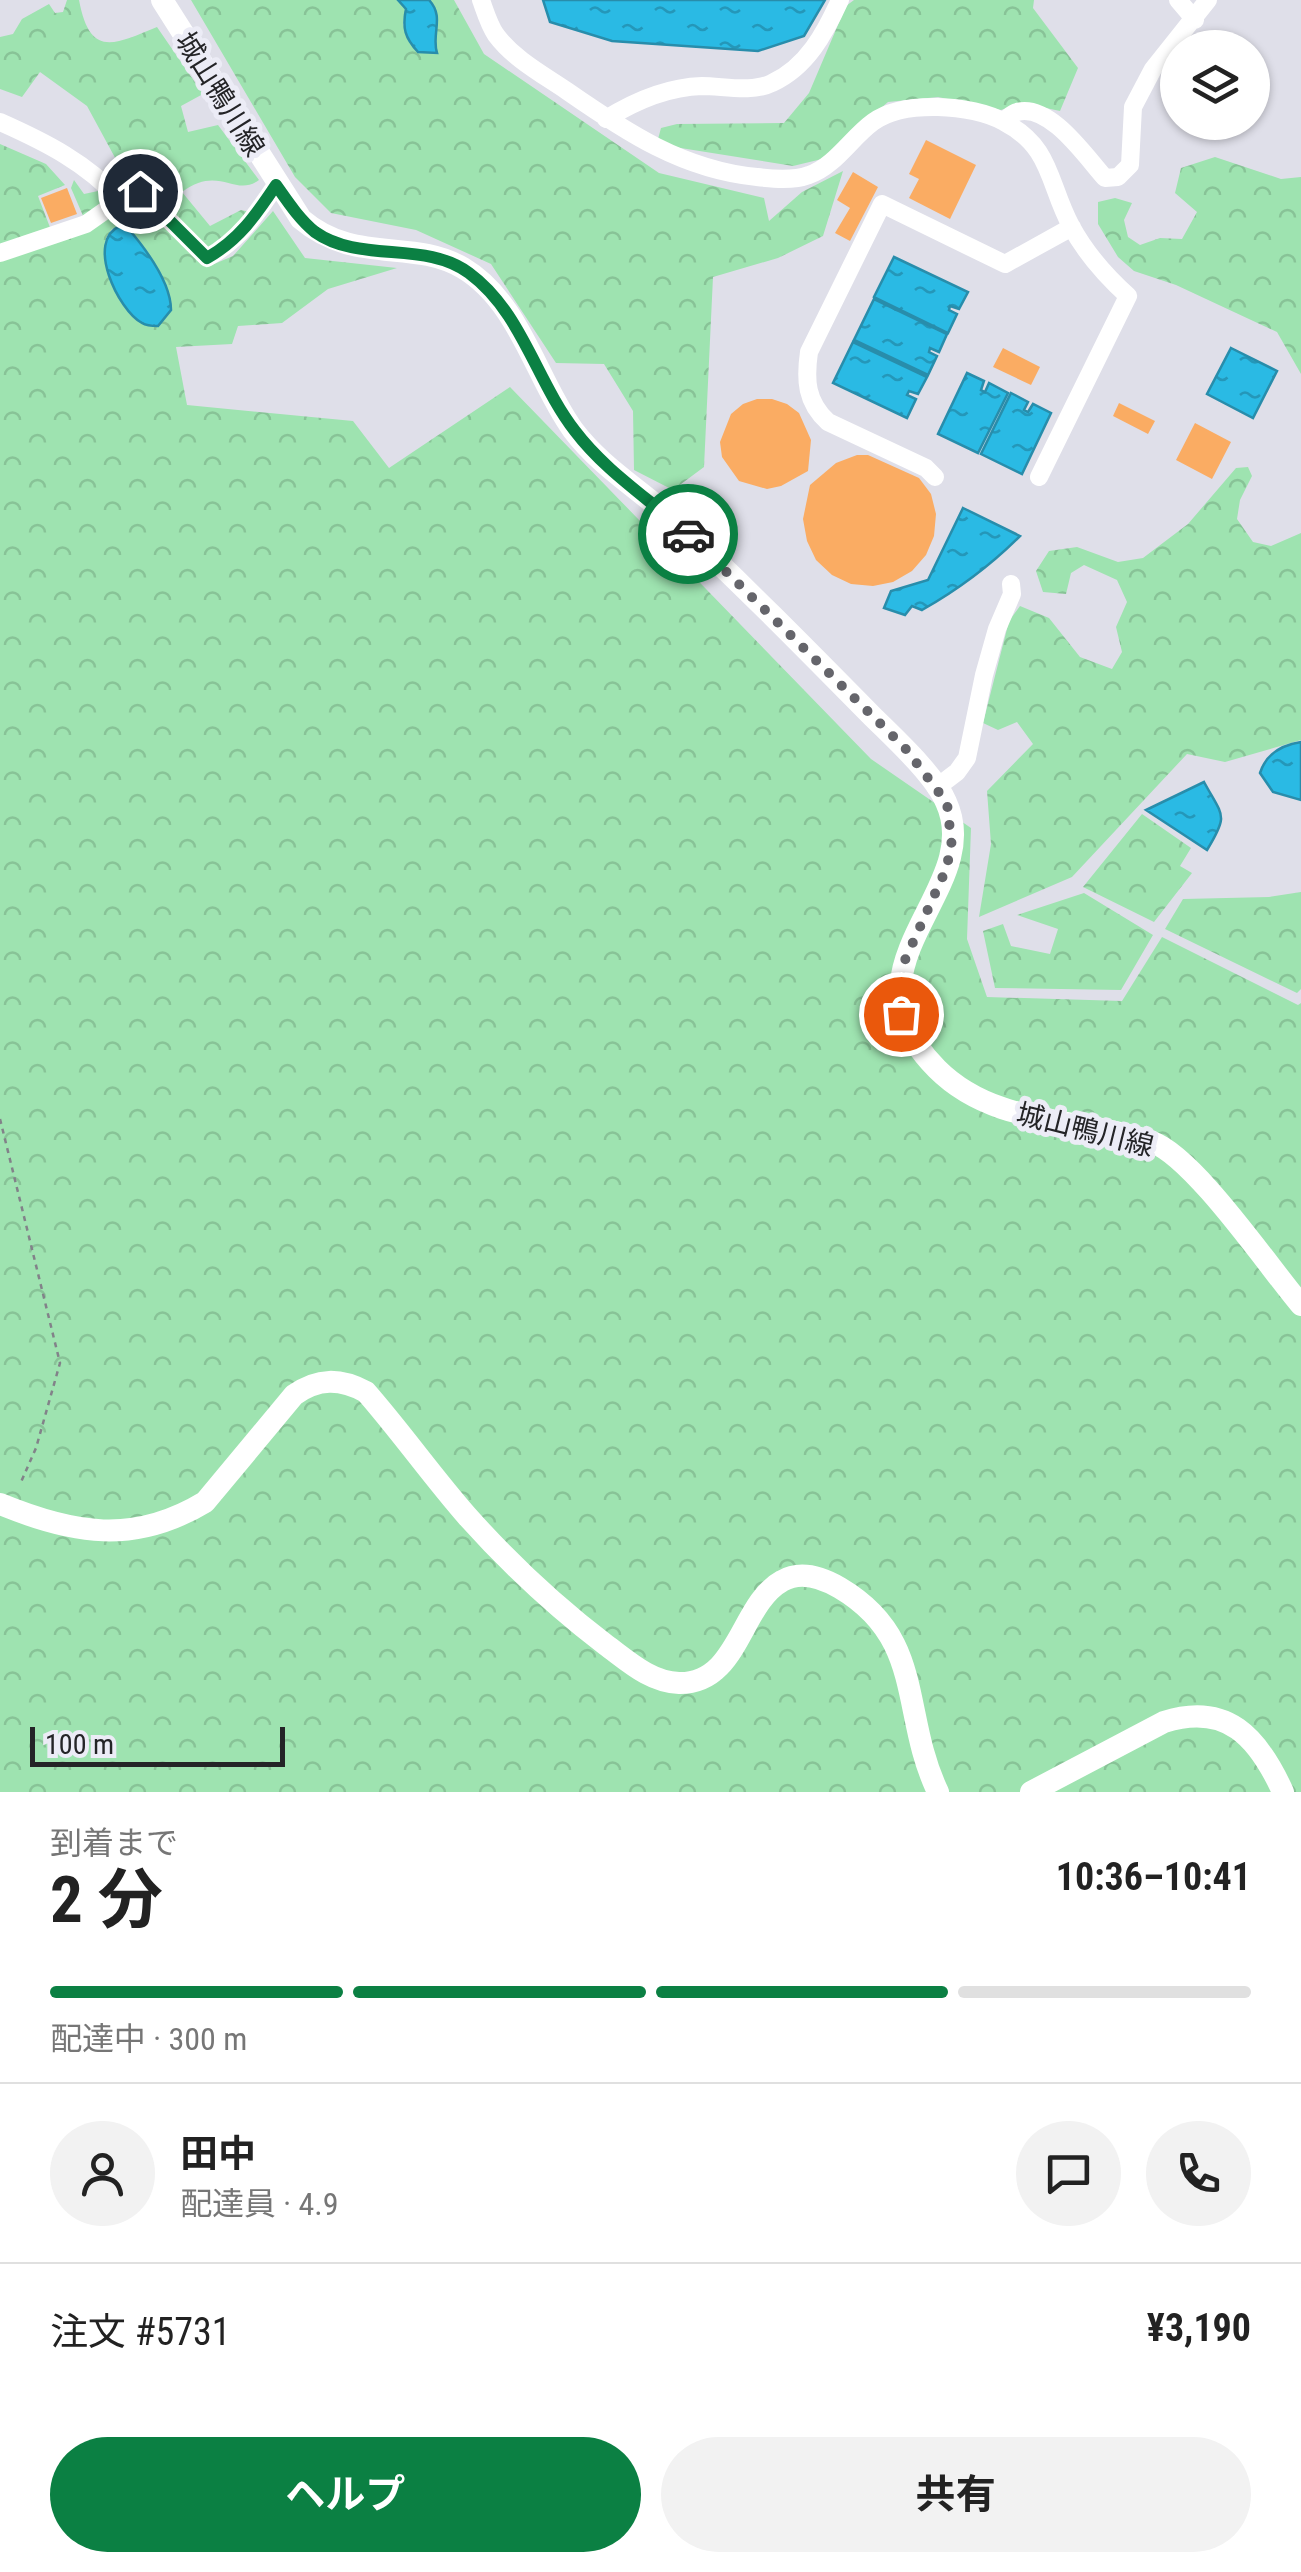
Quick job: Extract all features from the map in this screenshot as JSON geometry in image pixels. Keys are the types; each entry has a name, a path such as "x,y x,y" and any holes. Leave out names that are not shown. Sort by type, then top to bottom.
{"main road":[{"name":"城山鴨川線","path":"162,0 300,219 319,235 384,252 428,255 462,268 490,289 523,339 573,430 607,466 660,508 785,627 905,748 947,803 952,848 905,960 900,988 901,1014 908,1034 937,1070 967,1092 1002,1110 1154,1142 1183,1160 1301,1305"},
{"path":"0,1504 65,1528 96,1530 123,1530 186,1513 205,1502 294,1395 325,1381 347,1382 366,1392 468,1516 566,1615 636,1668 658,1679 681,1683 704,1678 738,1642 762,1602 780,1582 795,1576 812,1576 832,1583 864,1603 897,1644 924,1754 938,1792"},
{"path":"1031,1792 1164,1722 1186,1715 1212,1716 1251,1739 1283,1792"}],"street":[{"path":"481,0 494,33 520,59 643,142 687,163 730,175 776,180 809,175 831,161 873,122 893,111 923,107 978,112 1004,121 1037,145 1072,228 1110,280 1128,296 1039,477"},
{"path":"606,118 636,100 696,86 758,87 772,83 796,66 821,40 840,0"},
{"path":"1178,0 1195,20"},
{"path":"1004,121 1017,112 1037,113 1052,120 1105,178 1118,177 1130,166 1133,107 1153,69 1208,0"},
{"path":"0,122 42,140 99,176 120,200"},
{"path":"0,253 86,224 140,191 207,258 230,245 276,185"},
{"path":"935,477 926,468 828,422 815,410 810,398 806,371 809,352 882,204 1005,264 1072,228"},
{"path":"936,788 968,758 984,675 1012,594 1011,584"}],"path":[{"path":"0,1118 60,1363 36,1448 21,1482"}],"green space":[{"path":"67,0 79,0 90,31 106,42 128,39 157,27 203,94 181,106 188,132 218,125 259,180 242,186 206,181 182,192 210,226 241,210 250,212 228,237 206,249 147,183 119,165 87,106 40,72 22,97 0,89 0,37 13,34 22,19 49,4 55,13 63,12"},
{"path":"191,0 398,0 406,9 403,25 437,52 433,40 435,7 429,0 454,0 484,54 659,173 764,198 769,221 802,192 843,171 823,236 778,258 713,277 704,467 673,490 634,470 633,411 604,364 556,363 491,264 416,230 331,213 295,177"},
{"path":"854,0 1034,0 1033,8 1078,68 1060,111 1022,103 1001,110 938,97 888,102 822,159 793,166 668,146 658,139 661,128 677,124 784,123 809,93 846,6"},
{"path":"0,144 46,164 65,185 38,196 51,230 87,225 71,188 74,180 84,194 98,191 111,212 138,198 207,267 233,256 273,211 305,258 397,268 328,289 282,323 238,326 232,344 176,347 187,405 353,421 389,468 510,387 871,759 971,828 967,939 987,997 1122,1001 1162,937 1298,1005 1301,1003 1301,1792 0,1792","holes":["120,226 147,326 127,308 106,238"]},
{"path":"1215,157 1281,179 1301,177 1301,374 1277,332 1176,285 1134,271 1118,257 1098,224 1098,202 1115,198 1132,203 1124,220 1128,237 1140,245 1160,238 1182,239 1197,212 1175,193 1181,168"},
{"path":"1248,467 1252,476 1240,500 1237,519 1253,542 1271,546 1301,533 1301,740 1225,762 1187,754 1072,877 979,917 991,844 987,791 1033,744 1017,722 998,730 983,723 1009,621 1020,606 1049,618 1080,657 1112,669 1122,652 1116,627 1127,602 1117,580 1084,565 1071,573 1066,594 1043,592 1036,571 1049,551 1077,547 1118,562 1143,558 1188,524 1236,468"},
{"path":"1142,814 1191,848 1180,866 1192,873 1154,922 1083,887"},
{"path":"1301,892 1301,989 1297,993 1165,929 1183,899 1269,897"},
{"path":"1084,893 1153,935 1121,990 995,988 983,931 1003,924 1011,946 1050,954 1058,929 1017,915"}],"water":[{"path":"398,0 429,0 434,6 437,53 418,52 414,47 407,37 406,9"},
{"path":"543,0 825,0 804,36 758,51 612,41 550,22"},
{"path":"120,226 127,227 141,245 167,288 171,310 158,326 144,324 133,316 115,291 105,260 105,246 110,234"},
{"path":"894,257 968,292 959,309 950,306 949,310 957,314 948,333 874,297"},
{"path":"874,299 947,334 939,352 930,348 929,352 937,356 928,375 854,340"},
{"path":"853,342 927,377 918,394 909,391 907,395 916,399 907,418 833,383"},
{"path":"1231,348 1277,371 1253,418 1207,394"},
{"path":"967,373 984,381 981,390 985,392 989,383 1008,393 978,453 938,434"},
{"path":"1011,393 1028,402 1024,410 1028,412 1033,404 1051,413 1022,474 981,454"},
{"path":"963,508 1020,536 974,576 922,610 912,606 905,615 884,608 891,591 928,580"},
{"path":"1301,742 1301,800 1273,792 1260,773 1275,752"},
{"path":"1204,782 1221,816 1207,850 1146,810"}],"building":[{"path":"926,140 976,165 950,219 909,198 919,179 909,174"},
{"path":"853,172 878,187 850,241 835,233 850,208 837,200"},
{"path":"67,188 77,214 51,223 41,198"},
{"path":"1003,348 1040,367 1031,385 993,367"},
{"path":"757,399 787,404 799,413 811,440 808,471 767,489 739,481 722,457 720,442 731,414"},
{"path":"1119,403 1155,421 1148,434 1113,416"},
{"path":"1195,423 1231,442 1212,479 1176,460"},
{"path":"868,455 919,478 931,494 936,514 934,536 926,555 912,571 893,582 873,586 851,584 832,575 816,560 807,541 803,519 810,485 836,463"}],"way so far":[{"path":"688,534 905,748 947,803 952,848 905,960 901,1014"}],"route":[{"path":"140,191 207,258 230,245 276,185 300,219 319,235 384,252 428,255 462,268 490,289 523,339 573,430 607,466 688,534"}]}
